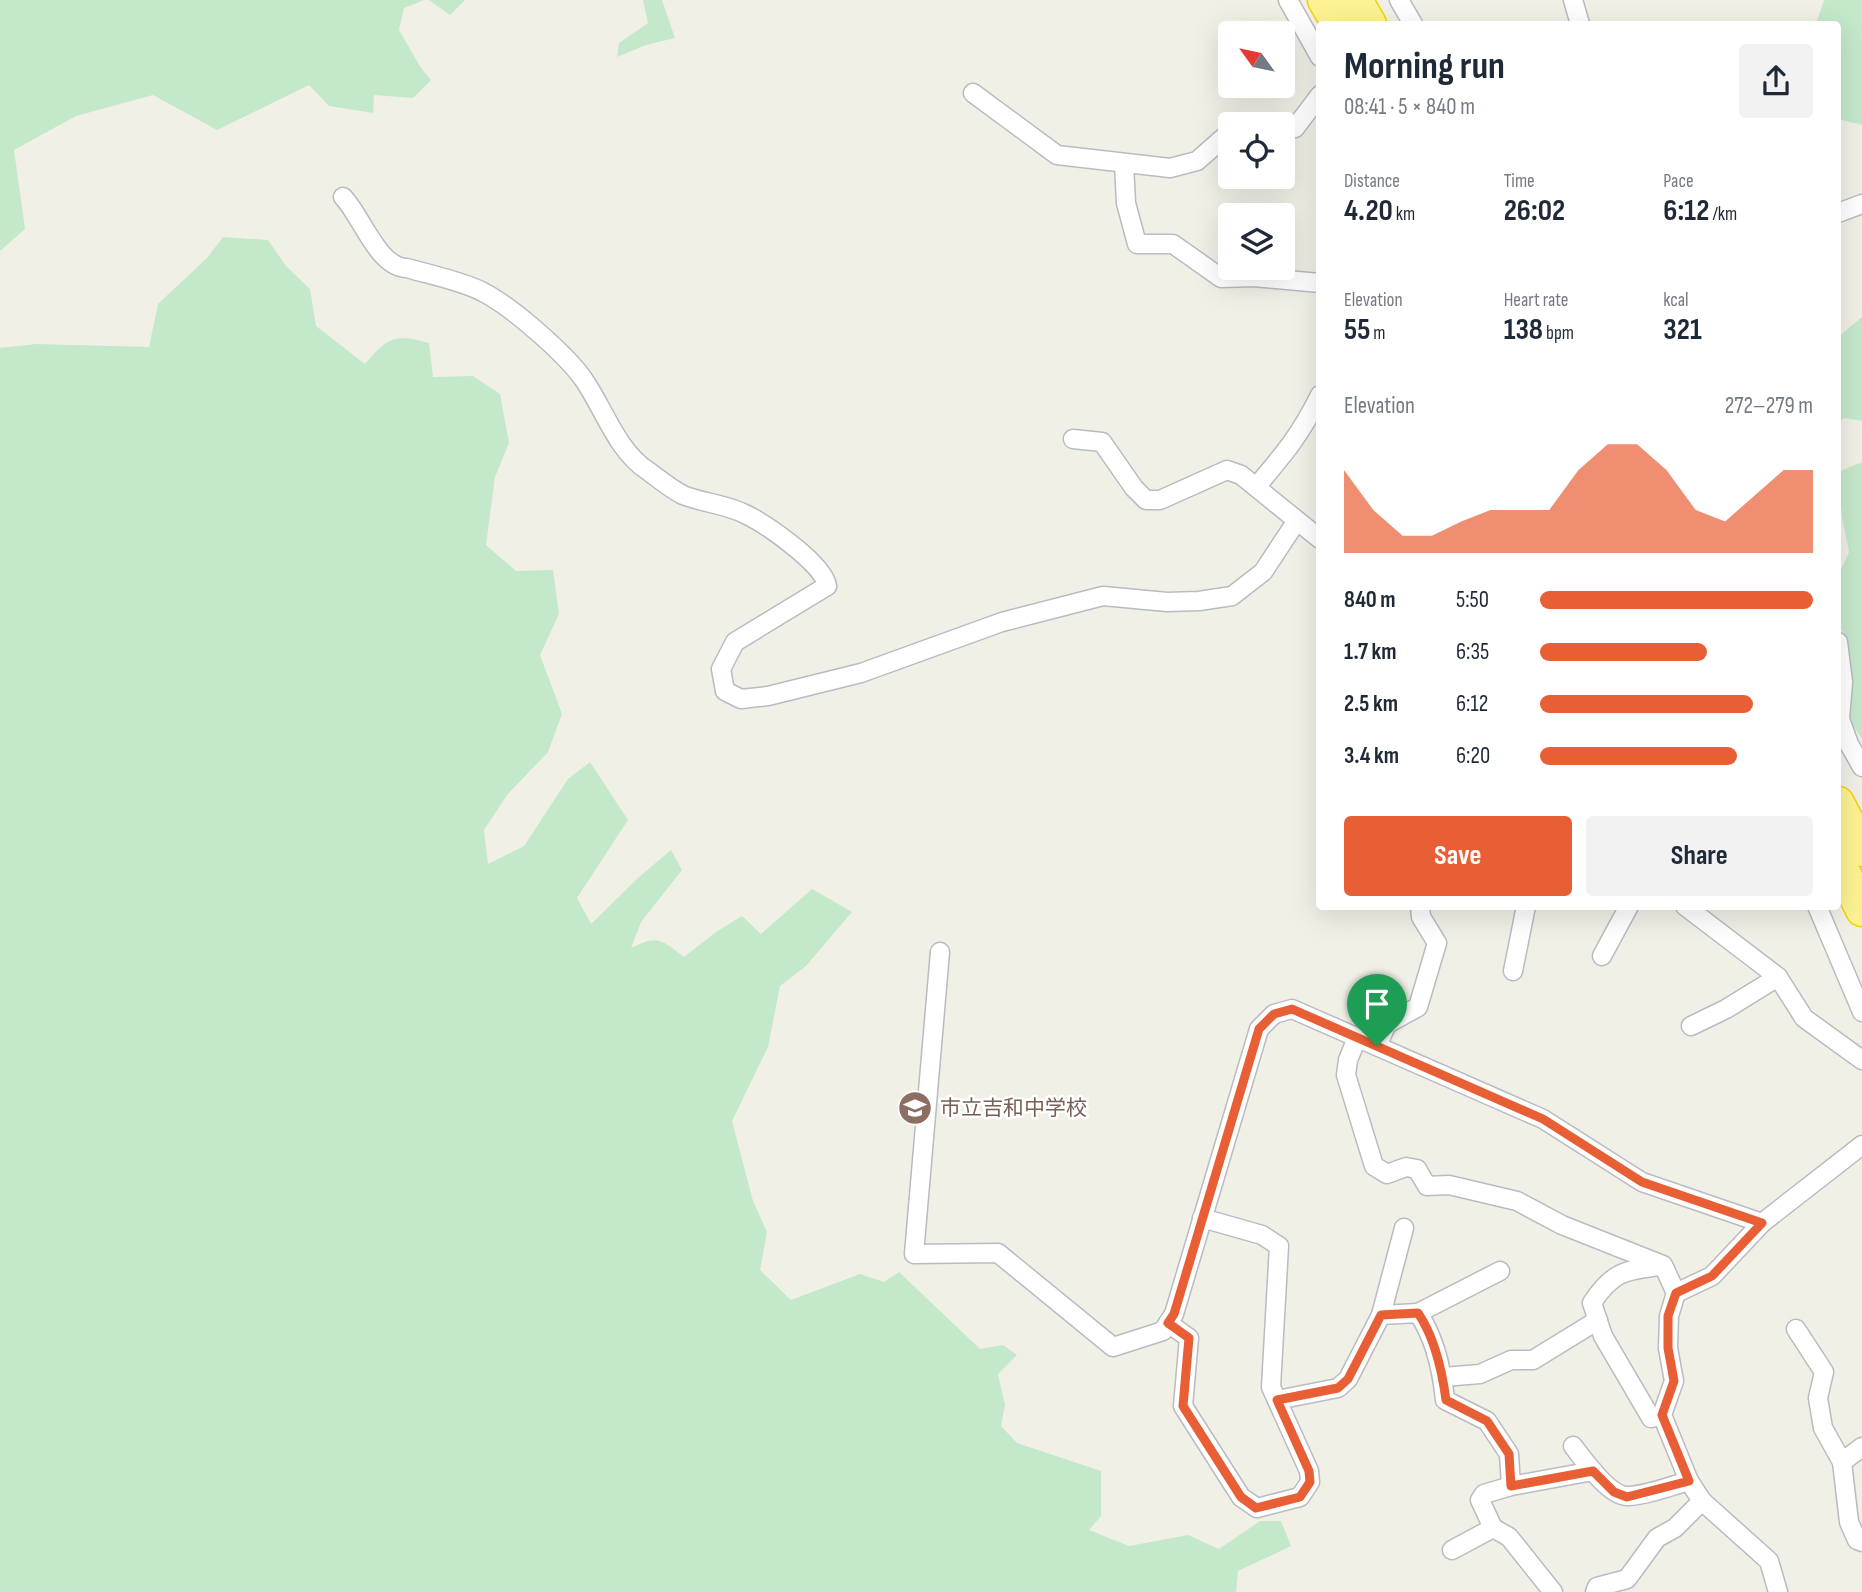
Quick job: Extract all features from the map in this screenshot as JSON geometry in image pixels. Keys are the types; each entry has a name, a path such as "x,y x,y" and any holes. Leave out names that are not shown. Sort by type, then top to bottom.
{"highway":[{"path":"1324,0 1336,21"},
{"path":"1356,0 1368,21"},
{"path":"1841,807 1862,842"},
{"path":"1841,808 1862,850"},
{"path":"1841,867 1860,908"}],"street":[{"path":"1288,0 1316,50"},
{"path":"1399,0 1411,21"},
{"path":"1573,0 1579,21"},
{"path":"973,93 1057,155 1170,168 1197,161 1218,143"},
{"path":"1295,128 1316,100"},
{"path":"1124,164 1126,203 1137,244 1173,244 1221,278 1254,277 1316,284"},
{"path":"343,197 350,204 377,250 401,268 483,292 525,321 583,378 626,450 641,467 684,495 745,514 819,567 826,577 827,586 734,642 721,669 725,691 741,699 768,696 861,673 1002,622 1103,596 1167,602 1232,596 1263,572 1296,522"},
{"path":"1841,212 1862,204"},
{"path":"1256,487 1291,447 1316,403"},
{"path":"1073,439 1102,442 1134,488 1146,500 1160,500 1227,470 1241,475 1316,536"},
{"path":"1841,666 1841,701"},
{"path":"1841,725 1862,767"},
{"path":"1377,1046 1387,1024 1418,1007 1437,943 1421,917 1420,910"},
{"path":"1513,971 1525,910"},
{"path":"1602,956 1627,910"},
{"path":"1690,910 1778,977 1804,1018 1862,1060"},
{"path":"1819,910 1862,1012"},
{"path":"940,952 914,1254 999,1253 1113,1347 1163,1331 1174,1314 1259,1029 1274,1014 1292,1009 1543,1119 1642,1182 1762,1223"},
{"path":"1692,1026 1778,977"},
{"path":"1357,1038 1348,1060 1346,1075 1374,1166 1387,1174 1406,1167 1417,1170 1427,1186 1449,1185 1517,1201 1562,1225 1663,1265 1676,1293 1668,1316 1674,1381 1662,1415 1689,1481 1702,1501 1769,1561 1778,1592"},
{"path":"1676,1293 1712,1276 1762,1223 1862,1145"},
{"path":"1168,1323 1189,1338 1183,1406 1241,1497 1256,1508 1300,1497 1310,1482 1309,1471 1271,1387 1279,1246 1262,1235 1202,1219"},
{"path":"1277,1400 1338,1388 1348,1379 1381,1315 1404,1228"},
{"path":"1662,1415 1651,1418 1603,1336 1592,1303 1604,1284 1628,1270 1663,1265"},
{"path":"1381,1315 1418,1313 1500,1271"},
{"path":"1418,1313 1428,1328 1443,1377 1446,1400 1487,1421 1509,1454 1511,1486"},
{"path":"1443,1377 1480,1374 1511,1360 1533,1360 1598,1320"},
{"path":"1796,1329 1824,1372 1818,1398 1823,1429 1842,1462 1849,1522 1857,1540 1862,1542"},
{"path":"1573,1446 1614,1492 1627,1497 1689,1481"},
{"path":"1842,1462 1862,1447"},
{"path":"1553,1592 1509,1537 1493,1528 1480,1500 1484,1494 1511,1486 1593,1471"},
{"path":"1595,1592 1597,1587 1627,1579 1657,1538 1675,1528 1702,1501"},
{"path":"1452,1550 1493,1528"}],"green space":[{"path":"0,0 424,0 404,8 399,30 431,80 413,98 374,95 373,113 329,106 309,85 217,130 153,95 76,116 14,150 25,229 0,251"},
{"path":"429,0 465,0 450,15"},
{"path":"643,0 662,0 675,38 646,45 617,57 619,43 648,23"},
{"path":"1824,0 1862,0 1862,125 1841,120 1841,21 1817,21"},
{"path":"223,237 268,240 286,266 310,289 316,326 365,364 379,348 392,340 417,340 429,343 433,377 473,376 500,394 509,443 495,477 486,545 516,571 553,570 559,614 540,655 562,714 548,752 507,795 484,830 488,864 524,846 568,779 590,762 628,820 577,898 591,924 671,850 682,870 641,922 631,948 654,940 670,946 684,957 742,916 761,934 812,889 852,912 806,966 780,986 768,1047 732,1121 753,1201 767,1232 760,1270 791,1300 860,1274 884,1282 899,1272 980,1349 1003,1345 1017,1355 998,1374 1005,1405 1001,1426 1017,1443 1101,1471 1101,1516 1089,1530 1129,1546 1188,1535 1219,1549 1260,1521 1281,1521 1291,1546 1238,1571 1236,1592 0,1592 0,348 36,344 149,347 158,304 207,258"},
{"path":"1862,317 1862,421 1844,418 1841,420 1841,334"},
{"path":"1862,462 1862,739 1846,715 1847,641 1841,629 1841,569 1849,552 1842,517 1841,471"}],"place":[{"name":"市立吉和中学校","path":"915,1108"}],"route":[{"path":"1292,1009 1377,1046 1543,1119 1642,1182 1762,1223 1712,1276 1676,1293 1668,1316 1668,1348 1674,1381 1662,1415 1689,1481 1627,1497 1614,1492 1593,1471 1511,1486 1509,1454 1487,1421 1446,1400 1443,1377 1428,1328 1418,1313 1381,1315 1348,1379 1338,1388 1277,1400 1309,1471 1310,1482 1300,1497 1256,1508 1241,1497 1183,1406 1189,1338 1168,1323 1174,1314 1259,1029 1274,1014 1292,1009"}]}
